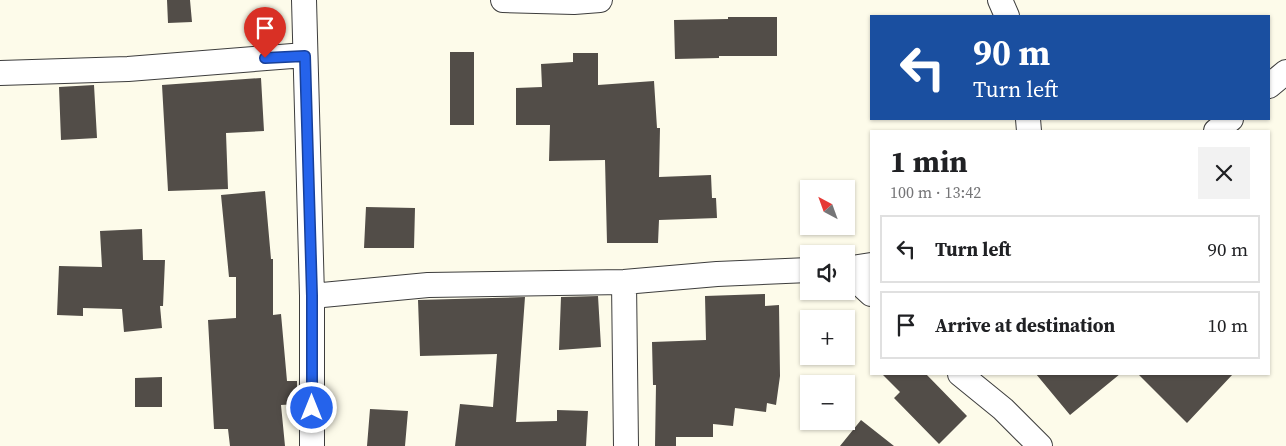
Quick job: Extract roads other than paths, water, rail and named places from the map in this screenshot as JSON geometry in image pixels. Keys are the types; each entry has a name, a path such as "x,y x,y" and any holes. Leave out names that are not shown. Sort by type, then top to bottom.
{"street":[{"path":"304,0 312,296 312,446"},
{"path":"503,0 574,2 600,0"},
{"path":"1000,0 1006,15"},
{"path":"0,73 128,69 305,56"},
{"path":"1270,85 1286,72"},
{"path":"1217,130 1229,120"},
{"path":"855,268 870,265"},
{"path":"312,296 428,285 624,282 718,274 800,270"},
{"path":"855,279 870,293"},
{"path":"624,282 626,446"},
{"path":"961,375 1003,409 1040,446"}]}
